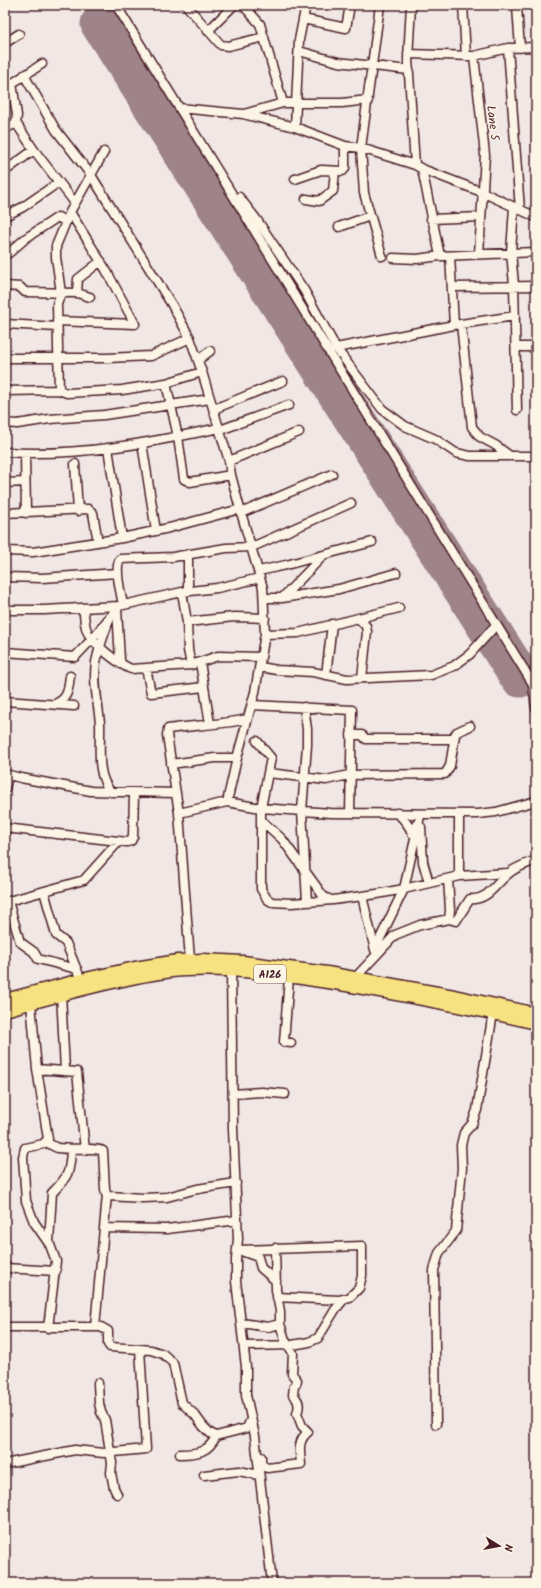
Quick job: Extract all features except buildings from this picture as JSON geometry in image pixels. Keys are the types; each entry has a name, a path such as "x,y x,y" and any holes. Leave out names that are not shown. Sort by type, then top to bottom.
{"highway":[{"name":"A126","path":"5,1000 79,974 190,960 243,962 306,970 454,996 536,1014"},
{"name":"A126","path":"5,1010 61,994 155,973 196,969 289,976 428,1000 536,1023"}],"street":[{"path":"116,5 496,624 535,685 536,708"},
{"path":"186,5 208,31 225,46 264,37"},
{"path":"208,31 234,5"},
{"path":"243,5 259,21 283,103"},
{"path":"295,127 298,40 306,5"},
{"path":"303,19 346,28 350,5"},
{"path":"380,5 362,148 364,193 382,256"},
{"path":"411,5 408,54 418,167 440,256"},
{"name":"Lane 5","path":"463,5 485,155 479,254"},
{"path":"517,7 520,48"},
{"path":"5,43 19,34"},
{"path":"408,54 470,56 508,48 536,47"},
{"path":"508,48 517,208 511,252 514,285 517,410"},
{"path":"298,51 338,62 409,70"},
{"path":"5,88 42,64"},
{"path":"24,75 56,130 91,175 172,305 190,338 214,409 229,461 231,475 260,574 264,598 265,634 252,705 247,719 227,802"},
{"path":"12,84 17,115 16,123 34,150 75,203"},
{"path":"244,114 283,103 342,103 368,100"},
{"path":"179,108 244,114 295,127 344,146 362,148 418,167 482,192 536,217"},
{"path":"5,129 16,123"},
{"path":"295,179 321,170 343,171 345,168 344,146"},
{"path":"5,171 34,150"},
{"path":"59,390 57,304 61,293 56,246 70,212 104,152"},
{"path":"306,199 319,201 333,191 335,171"},
{"path":"218,172 257,220 304,290 336,348 382,409 405,426 435,439 463,455 536,456"},
{"path":"5,216 23,207 59,182"},
{"path":"5,324 135,324 101,261 70,212"},
{"path":"339,227 370,216"},
{"path":"5,253 9,253 26,238 58,217 66,222"},
{"path":"431,219 481,217"},
{"path":"393,258 417,259 440,256 536,252"},
{"path":"450,256 452,287 472,427 480,437 495,445 510,456"},
{"path":"77,293 78,279 101,261"},
{"path":"452,287 514,285 536,286"},
{"path":"5,286 20,287 25,292 77,293 90,297"},
{"path":"336,348 457,324 515,316"},
{"path":"5,358 107,358 150,356 190,338"},
{"path":"516,347 536,347"},
{"path":"198,360 210,351"},
{"path":"5,390 59,390 67,393 122,390 125,388 166,382 202,372"},
{"path":"214,409 283,381"},
{"path":"166,382 172,404 184,479 186,481 231,475"},
{"path":"5,423 17,424 50,419 104,415 210,399"},
{"path":"5,452 25,454 81,452 142,443 220,429 289,405"},
{"path":"229,461 299,432"},
{"path":"142,443 156,531"},
{"path":"108,448 122,538"},
{"path":"25,454 26,512"},
{"path":"75,464 78,511"},
{"path":"5,551 33,552 122,538 241,511 332,474"},
{"path":"5,483 25,482"},
{"path":"121,664 118,573 120,559 173,556 226,548 252,547 351,503"},
{"path":"5,513 78,511 88,509 93,513 98,542"},
{"path":"5,610 119,607 185,591 217,588 323,555 372,542"},
{"path":"188,554 185,591 188,650 191,665"},
{"path":"282,598 323,555"},
{"path":"5,577 42,578 118,573"},
{"path":"264,598 282,598 339,588 396,573"},
{"path":"5,652 72,657 79,654 119,607"},
{"path":"265,634 298,633 399,608"},
{"path":"84,609 87,633 100,648 121,664 131,669 191,665 218,656 260,657"},
{"path":"110,617 96,660 94,680 100,724 99,748 101,766 105,785 111,792"},
{"path":"187,622 234,617 265,618"},
{"path":"358,618 366,626 367,632 362,678"},
{"path":"326,675 332,624"},
{"path":"260,667 347,679 431,675 448,669 470,654 496,624"},
{"path":"200,662 210,724"},
{"path":"146,668 151,692 204,687"},
{"path":"54,705 66,696 70,676"},
{"path":"5,701 74,706"},
{"path":"252,705 352,710 349,775 350,813"},
{"path":"304,707 307,729 307,745 302,811 308,902"},
{"path":"190,960 179,813 167,735 168,729 195,724 210,724 247,719"},
{"path":"269,773 326,780 349,775 445,774 450,766 454,739 457,732 470,726"},
{"path":"351,735 362,735 366,739 454,739"},
{"path":"256,741 271,758 261,808 261,889 267,899 272,902 292,903 333,900 404,889 459,876 508,873"},
{"path":"171,764 215,758 237,758"},
{"path":"5,789 6,774 91,791 175,793"},
{"path":"5,828 127,842 131,841 133,837 134,793"},
{"path":"179,813 227,802 261,808 302,811 478,814 496,812 536,801"},
{"path":"397,813 404,818 412,833 420,814"},
{"path":"420,814 423,862 429,883"},
{"path":"355,978 375,952 404,889 420,814"},
{"path":"459,814 459,876"},
{"path":"261,820 282,839 324,897 333,900"},
{"path":"79,974 38,959 34,952 20,942 6,900 84,880 119,841"},
{"path":"375,952 403,931 448,920 456,920 470,899 484,897 508,873 536,860"},
{"path":"448,879 450,910 448,920"},
{"path":"44,891 56,935 66,942 79,974"},
{"path":"362,896 375,952"},
{"path":"231,971 233,1094 238,1220 236,1281 242,1323 246,1395 255,1436 272,1583"},
{"path":"289,976 284,1042 291,1043"},
{"path":"61,994 65,1070"},
{"path":"31,1003 38,1069 48,1139 43,1144 25,1148 23,1157 26,1200 34,1222 49,1242 56,1261 48,1328"},
{"path":"436,1424 434,1270 439,1253 456,1231 462,1168 461,1145 464,1133 472,1124 477,1110 493,1013"},
{"path":"38,1069 77,1072 85,1150"},
{"path":"233,1094 261,1092 286,1094"},
{"path":"46,1142 57,1148 85,1150 100,1149 103,1151 105,1189 107,1195 95,1328"},
{"path":"49,1242 52,1193 65,1180 70,1168 71,1149"},
{"path":"107,1195 128,1198 168,1197 198,1189 236,1183"},
{"path":"104,1228 167,1229 238,1220"},
{"path":"238,1250 362,1246 362,1276 359,1288 350,1297 339,1300 277,1297"},
{"path":"257,1451 260,1452 261,1464 267,1468 301,1464 299,1445 304,1435 308,1432 300,1422 297,1413 299,1408 298,1400 293,1395 294,1386 297,1380 292,1374 293,1353 285,1340 280,1324 280,1311 277,1297 275,1248"},
{"path":"238,1250 258,1256 261,1268 276,1281"},
{"path":"5,1268 56,1270"},
{"path":"244,1346 288,1345 309,1342 318,1338 334,1310 344,1299"},
{"path":"242,1323 268,1327 280,1324"},
{"path":"5,1327 101,1327 108,1330 108,1344 110,1347 151,1350 163,1354 174,1363 182,1403 195,1415 210,1433 216,1436 247,1428 251,1419"},
{"path":"5,1464 75,1450 109,1453 146,1449 140,1349"},
{"path":"98,1383 99,1403 105,1420 109,1453 112,1463 111,1472 117,1494"},
{"path":"180,1454 202,1452 212,1444 216,1436"},
{"path":"204,1475 239,1471 259,1474"}],"runway":[{"path":"101,24 520,677"}]}
